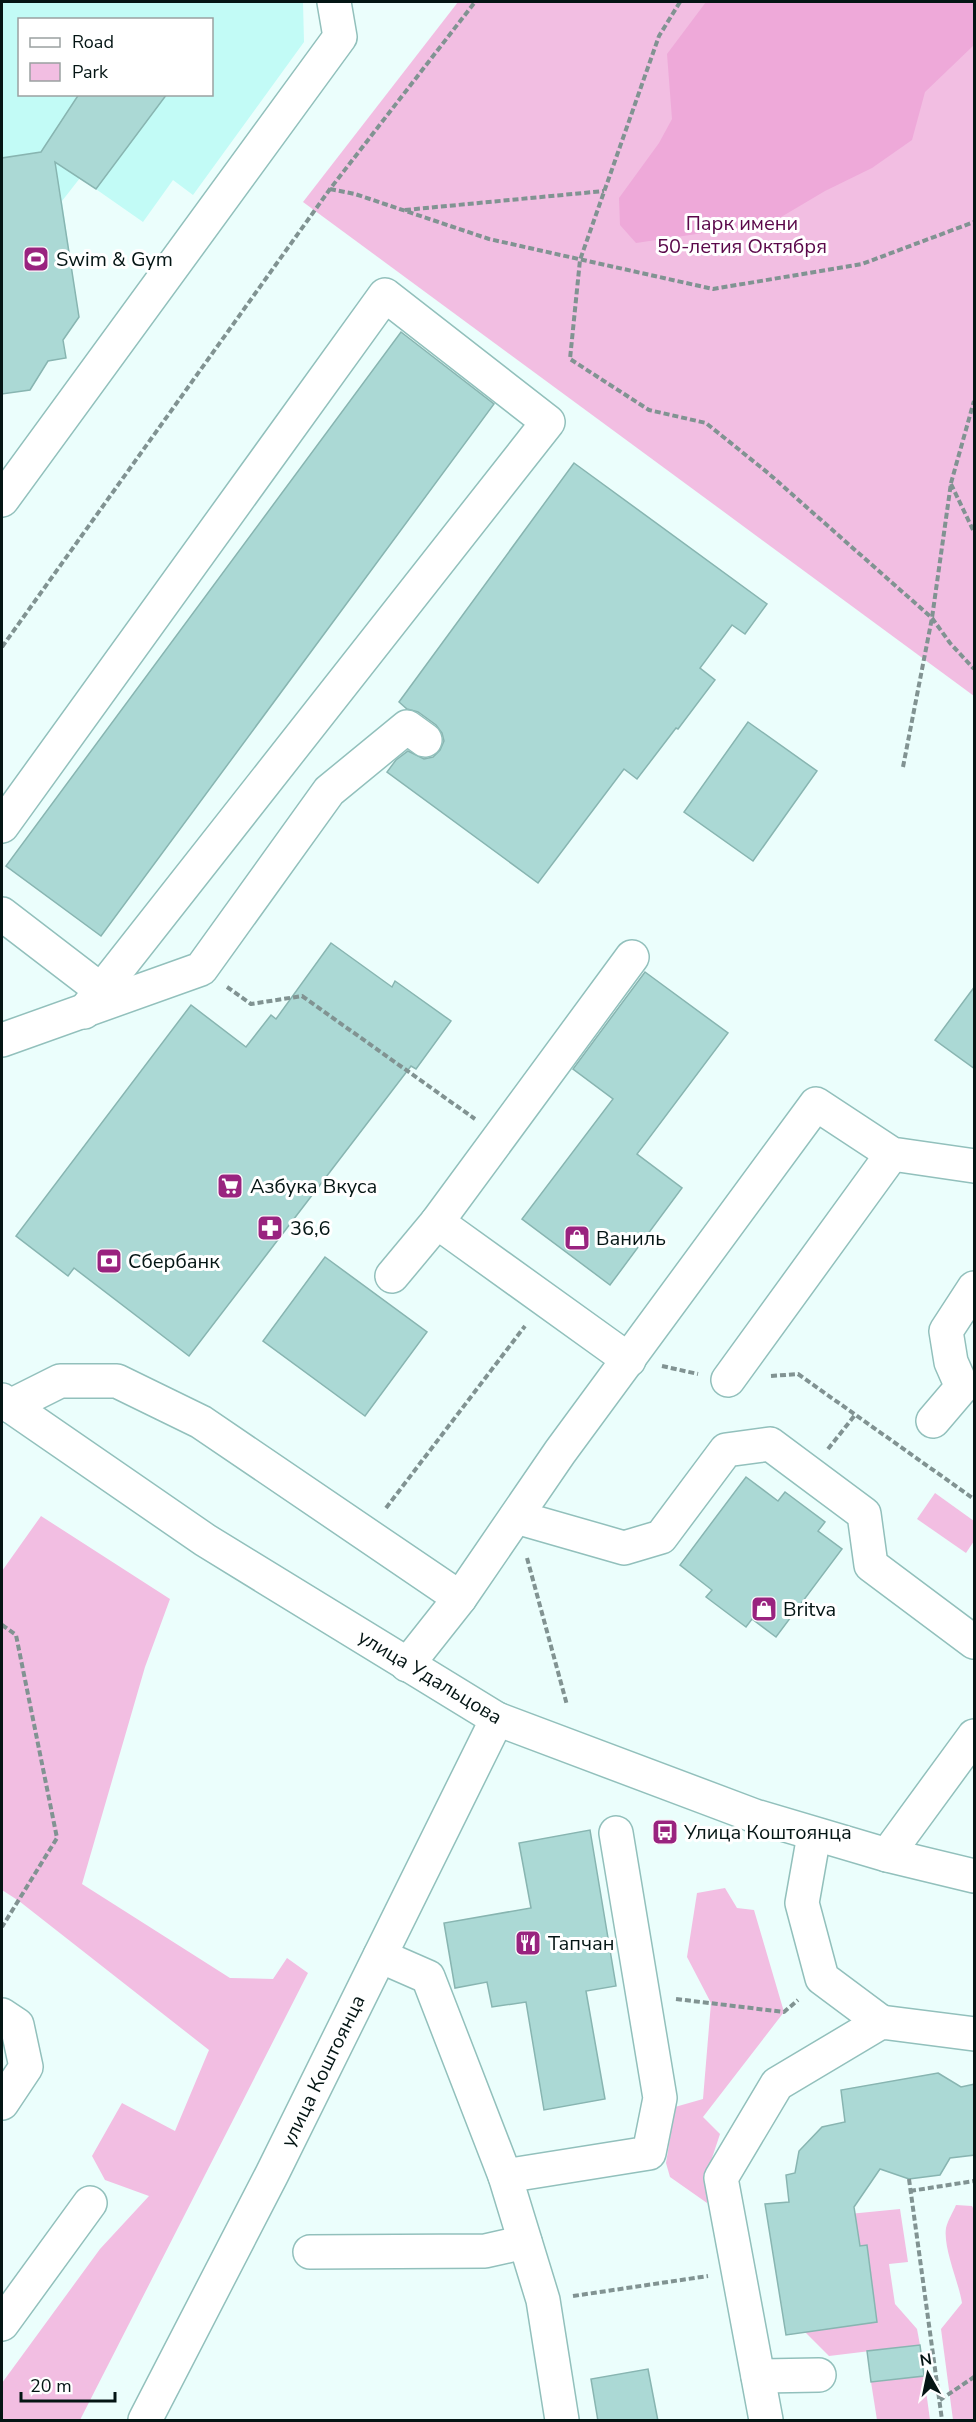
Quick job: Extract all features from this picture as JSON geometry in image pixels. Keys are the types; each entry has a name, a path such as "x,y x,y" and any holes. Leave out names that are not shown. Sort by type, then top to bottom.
{"street":[{"path":"2,500 340,37 334,2"},
{"path":"2,825 385,295 548,422 92,1001"},
{"path":"2,1040 92,1001 201,969 329,791 407,727 425,740"},
{"path":"2,914 92,1001"},
{"path":"392,1276 437,1222 632,957"},
{"path":"408,1665 460,1598 629,1360 816,1104 892,1154 975,1166"},
{"path":"728,1380 892,1154"},
{"path":"437,1222 629,1360"},
{"path":"933,1421 962,1387 951,1362 946,1331 975,1288"},
{"path":"6,1403 60,1381 117,1381 201,1422 460,1598"},
{"name":"улица Удальцова","path":"6,1403 206,1539 497,1719 669,1784 814,1835 975,1876"},
{"path":"516,1517 624,1548 661,1538 726,1450 770,1444 864,1514 871,1565 975,1642"},
{"name":"улица Коштоянца","path":"145,2421 272,2174 497,1719"},
{"path":"887,1855 975,1736"},
{"path":"505,2176 649,2152 660,2098 616,1833"},
{"path":"814,1835 802,1903 822,1978 881,2022 975,2034"},
{"path":"380,1956 428,1977 505,2176 543,2300 562,2421"},
{"path":"2,2015 17,2025 27,2067 2,2103"},
{"path":"766,2421 721,2178 777,2084 881,2022"},
{"path":"2,2324 90,2203"},
{"path":"310,2252 486,2251 525,2242"},
{"path":"758,2376 819,2375"}],"path":[{"path":"2,647 330,189 475,2"},
{"path":"680,2 659,36 580,260 570,359 649,410 706,423 768,473 933,618 950,643 975,669"},
{"path":"330,189 355,194 489,239 713,289 862,264 975,222"},
{"path":"402,211 604,190"},
{"path":"903,767 933,618 951,483 975,400"},
{"path":"951,483 975,532"},
{"path":"201,969 251,1004 302,996 500,1137"},
{"path":"386,1509 545,1300"},
{"path":"629,1360 728,1380 798,1374 975,1499"},
{"path":"828,1449 855,1415"},
{"path":"516,1517 567,1705"},
{"path":"2,1625 16,1635 57,1838 2,1927"},
{"path":"643,1995 784,2012 822,1978"},
{"path":"909,2179 942,2421"},
{"path":"910,2191 975,2181"},
{"path":"543,2300 739,2272"},
{"path":"940,2400 975,2377"}],"shaded area":[{"path":"2,2 303,2 304,42 193,195 173,180 143,222 80,178 62,201 79,317 63,340 66,358 48,361 30,390 2,394"},
{"path":"706,2 974,2 974,45 925,92 912,140 872,168 825,191 771,223 636,243 620,225 619,198 659,143 672,119 667,54"}],"green space":[{"name":"Парк имени 50-летия Октября","path":"458,2 974,2 974,696 303,202"},
{"path":"935,1493 974,1521 974,1541 966,1553 917,1519"},
{"path":"41,1516 170,1599 145,1667 82,1884 230,1978 273,1979 287,1958 308,1973 80,2420 2,2420 2,2383 100,2249 149,2196 105,2180 92,2156 122,2103 175,2131 209,2050 2,1890 2,1571"},
{"path":"725,1888 737,1908 754,1910 784,2012 703,2117 720,2134 708,2170 707,2203 670,2177 666,2163 675,2107 703,2099 711,2003 687,1957 697,1893"},
{"path":"956,2205 972,2206 974,2210 974,2420 953,2420 941,2329 962,2303 946,2236 946,2228"},
{"path":"900,2209 908,2262 889,2264 895,2304 917,2329 920,2345 829,2356 805,2332 877,2322 867,2245 860,2246 858,2232 850,2234 849,2214"},
{"path":"924,2376 930,2420 877,2420 871,2382"}],"building":[{"name":"Swim & Gym","path":"78,96 166,96 96,189 55,162 79,317 63,340 66,358 48,361 30,390 2,394 2,158 41,152"},
{"path":"401,332 494,404 101,936 6,866"},
{"path":"574,463 767,604 745,634 732,625 700,668 715,680 637,779 624,769 538,883 387,772 396,760 408,751 424,759 433,757 440,750 444,741 436,725 399,702"},
{"path":"748,722 817,771 753,861 684,812"},
{"path":"331,943 392,987 395,981 451,1021 416,1069 411,1066 189,1356 74,1268 68,1276 16,1236 191,1005 246,1047 271,1015 276,1019"},
{"path":"645,972 728,1033 637,1154 682,1188 610,1285 522,1219 613,1099 573,1069"},
{"path":"975,986 975,1069 935,1040"},
{"path":"325,1257 427,1332 365,1416 263,1341"},
{"path":"746,1477 778,1501 785,1492 825,1522 818,1531 842,1549 776,1637 752,1619 746,1627 706,1597 712,1590 680,1565"},
{"path":"590,1830 616,1986 586,1991 605,2099 544,2110 526,2002 492,2007 487,1982 455,1988 444,1923 531,1908 519,1843"},
{"path":"938,2073 961,2087 975,2084 975,2155 950,2158 940,2175 909,2179 880,2169 854,2207 860,2246 867,2245 877,2322 786,2335 765,2204 789,2202 786,2175 795,2173 799,2151 822,2127 845,2122 841,2090"},
{"path":"920,2345 924,2376 871,2382 867,2351"},
{"path":"648,2369 658,2421 598,2421 591,2379"}],"place":[{"name":"Swim & Gym","path":"36,259"},
{"name":"Азбука Вкуса","path":"230,1186"},
{"name":"36,6","path":"270,1228"},
{"name":"Ваниль","path":"577,1238"},
{"name":"Сбербанк","path":"109,1261"},
{"name":"Britva","path":"764,1609"},
{"name":"Улица Коштоянца","path":"665,1832"},
{"name":"Тапчан","path":"528,1943"}]}
